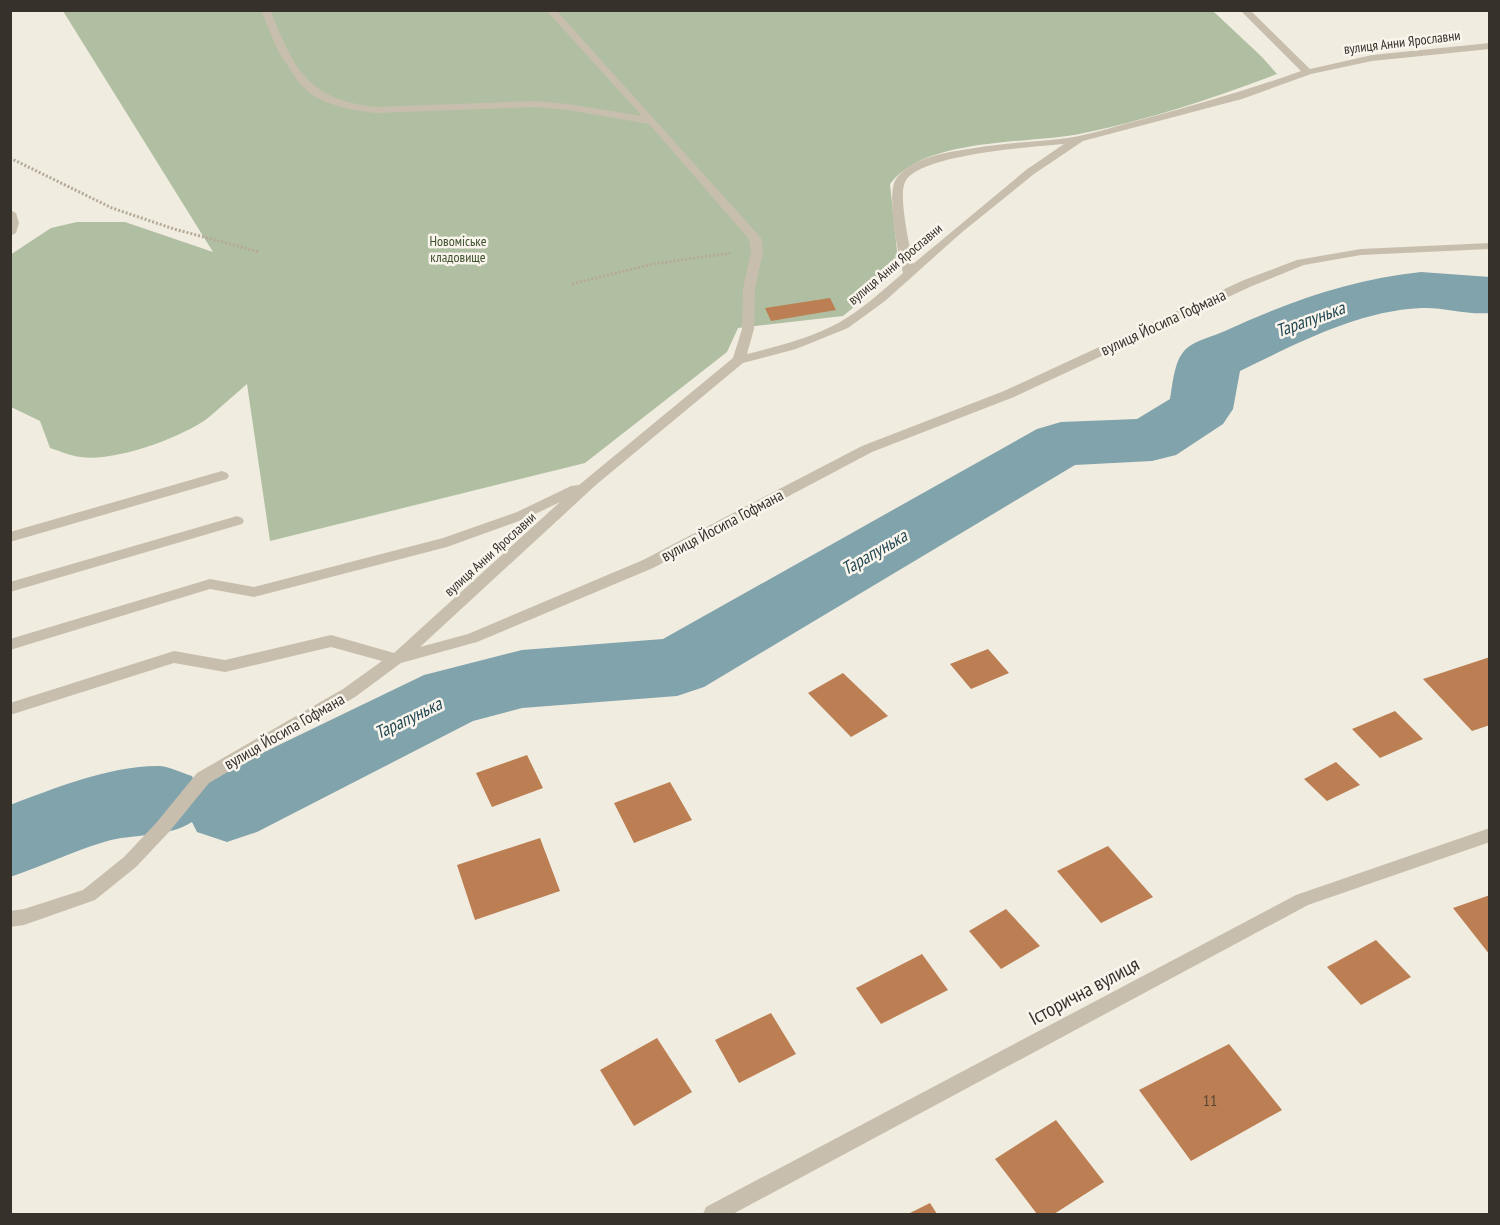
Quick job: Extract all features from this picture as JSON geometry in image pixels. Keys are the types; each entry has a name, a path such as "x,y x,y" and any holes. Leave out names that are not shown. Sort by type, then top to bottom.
{"street":[{"path":"265,10 284,57 299,77 315,92 338,104 355,109 534,104 568,107 652,121"},
{"path":"550,10 652,121 754,238 757,252 749,289 748,329 739,360"},
{"path":"1245,10 1308,72"},
{"name":"вулиця Анни Ярославни","path":"396,659 592,482 739,360 792,346 844,325 881,298 908,272 1030,172 1079,139 1238,97 1308,72 1372,58 1490,46"},
{"path":"908,272 898,198 900,182 908,171 930,160 975,151 1079,139"},
{"path":"10,213 13,223 10,233"},
{"name":"вулиця Йосипа Гофмана","path":"10,919 24,917 89,895 130,862 164,827 203,778 349,693 396,659 472,638 648,564 867,449 1009,394 1248,283 1301,262 1361,252 1490,246"},
{"path":"10,537 222,476"},
{"path":"10,645 210,584 254,592 447,542 522,515 592,482"},
{"path":"10,587 237,521"},
{"path":"10,709 174,657 225,666 331,642 396,659"},
{"name":"Історична вулиця","path":"713,1215 1302,900 1490,835"}],"path":[{"path":"10,158 112,208 174,229 261,252"},
{"path":"572,284 653,264 707,255 757,252"}],"green space":[{"name":"Новоміське кладовище","path":"63,11 1213,11 1277,74 1182,107 1084,133 980,145 928,157 906,169 890,184 899,270 843,316 738,328 727,352 585,463 270,541 247,384 196,426 147,447 95,458 69,455 50,448 40,421 11,407 10,255 51,228 77,222 125,222 213,252"}],"building":[{"path":"830,298 836,310 771,321 765,308"},
{"path":"988,649 1009,673 971,689 950,664"},
{"path":"1490,657 1490,725 1472,731 1423,679"},
{"path":"843,673 888,716 851,737 808,693"},
{"path":"1395,711 1423,739 1380,758 1352,729"},
{"path":"527,755 543,788 492,807 476,773"},
{"path":"1336,762 1360,785 1327,801 1304,779"},
{"path":"670,782 692,820 634,843 614,803"},
{"path":"540,838 560,891 475,920 457,865"},
{"path":"1108,846 1153,897 1101,923 1057,871"},
{"path":"1490,895 1490,955 1453,908"},
{"path":"1006,909 1040,946 1001,969 969,931"},
{"path":"1376,940 1411,977 1361,1005 1327,967"},
{"path":"922,954 948,990 881,1024 856,988"},
{"path":"771,1013 796,1054 739,1083 715,1040"},
{"path":"657,1038 692,1092 634,1126 600,1070"},
{"path":"1229,1044 1282,1110 1191,1161 1139,1090"},
{"path":"1056,1120 1104,1182 1054,1214 1037,1214 995,1159"},
{"path":"930,1203 937,1214 908,1214"}],"waterway":[{"name":"Тарапунька","path":"227,808 452,696 522,679 677,667 1061,444 1152,440 1200,409 1210,361 1312,316 1367,298 1394,293 1430,290 1490,295"},
{"name":"Тарапунька","path":"10,842 67,819 113,806 162,800"}]}
